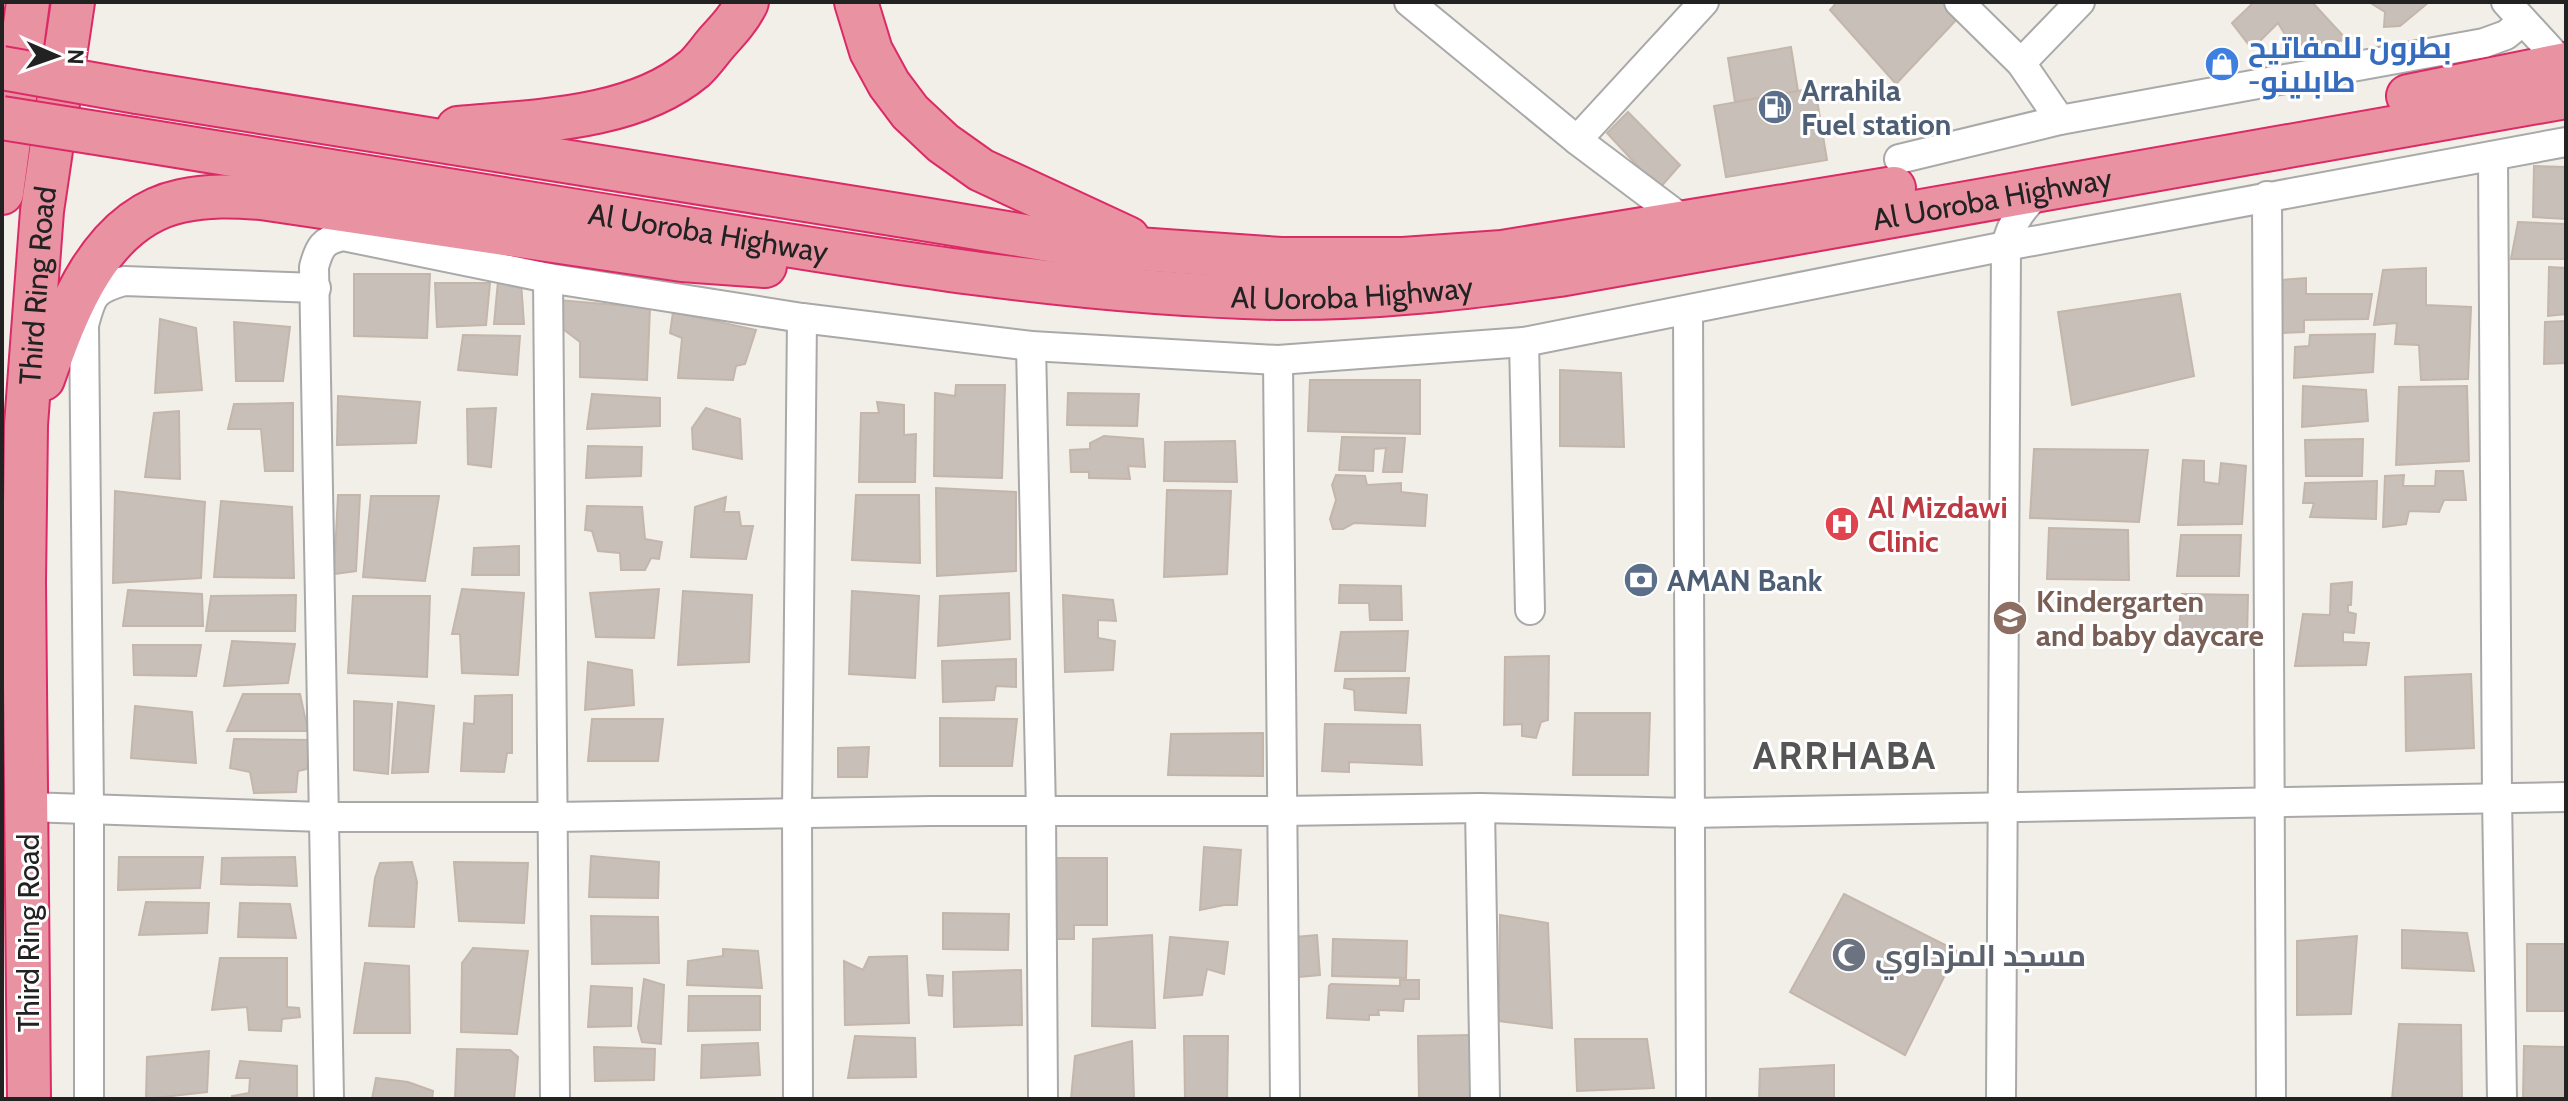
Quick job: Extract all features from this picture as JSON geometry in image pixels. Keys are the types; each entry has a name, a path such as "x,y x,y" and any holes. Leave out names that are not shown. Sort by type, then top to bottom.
{"highway":[{"name":"Third Ring Road","path":"2,193 28,2"},
{"name":"Third Ring Road","path":"29,1099 24,582 26,425 42,211 73,2"},
{"path":"397,134 561,118 632,103 665,88 695,68 742,13 747,2"},
{"path":"856,2 871,51 889,84 910,112 943,143 981,170 1159,251"},
{"name":"Al Uoroba Highway","path":"2,68 1035,240 1281,259 1403,259 1502,252 2565,75"},
{"name":"Al Uoroba Highway","path":"2,118 886,262 1159,292 1279,298 1465,288 1559,275 2042,190 2565,75"},
{"path":"26,425 81,284 112,244 133,224 155,210 179,201 223,196 261,198 682,260 799,267 886,262"}],"street":[{"path":"1409,2 1577,140 1686,222"},
{"path":"1577,140 1704,2"},
{"path":"1959,2 2021,63 2060,120"},
{"path":"2021,63 2080,2"},
{"path":"2515,12 2565,75"},
{"path":"1899,159 2060,120 2484,43 2506,35 2515,12"},
{"path":"329,1099 314,267 319,249 329,239 343,236 548,278 802,318 1031,346 1278,360 1524,342 2006,246 2566,142"},
{"path":"2493,156 2502,1099"},
{"path":"2001,1099 2006,246 2015,218 2025,204 2042,190"},
{"path":"2267,196 2271,1099"},
{"path":"548,278 555,1099"},
{"path":"89,1099 84,325 90,302 102,287 124,281 316,288"},
{"path":"1688,310 1691,1099"},
{"path":"798,1099 797,812 802,318"},
{"path":"1524,342 1530,610"},
{"path":"1031,346 1041,812 1043,1099"},
{"path":"1278,360 1285,1099"},
{"path":"27,807 323,817 1480,808 1689,813 2566,797"},
{"path":"1480,808 1485,1099"}],"building":[{"path":"1837,2 1944,2 1959,17 1896,84 1830,10"},
{"path":"2254,2 2312,2 2347,40 2292,46 2278,23 2252,49 2232,23"},
{"path":"2369,2 2429,2 2400,26 2384,27 2385,12"},
{"path":"1791,47 1798,91 1735,102 1728,58"},
{"path":"1815,88 1827,160 1726,177 1714,106"},
{"path":"1628,112 1680,165 1659,189 1607,133"},
{"path":"2534,166 2566,167 2566,219 2533,217"},
{"path":"2518,222 2566,224 2566,259 2511,259"},
{"path":"2549,267 2566,268 2566,314 2548,316"},
{"path":"2426,268 2426,305 2471,307 2468,379 2421,380 2419,345 2395,344 2397,323 2374,325 2383,270"},
{"path":"354,274 430,274 427,338 354,336"},
{"path":"2306,278 2306,294 2372,294 2368,319 2304,320 2304,332 2279,333 2281,280"},
{"path":"498,281 521,282 524,324 494,324"},
{"path":"435,283 490,283 486,325 437,327"},
{"path":"2180,294 2194,376 2072,405 2058,312"},
{"path":"558,300 650,308 647,380 580,377 580,342 559,326"},
{"path":"673,312 756,330 745,364 736,366 733,380 678,378 682,338 670,333"},
{"path":"160,319 196,328 202,390 155,393"},
{"path":"2566,321 2566,363 2544,364 2545,322"},
{"path":"234,322 290,327 283,381 236,381"},
{"path":"2375,334 2373,372 2294,378 2295,347 2309,346 2310,335"},
{"path":"463,335 520,336 517,375 458,370"},
{"path":"1560,370 1621,373 1624,447 1560,446"},
{"path":"1310,380 1420,380 1420,434 1308,431"},
{"path":"956,385 1005,385 1002,478 934,476 935,393 955,396"},
{"path":"2303,386 2366,390 2368,421 2302,427"},
{"path":"2467,386 2469,461 2396,465 2399,387"},
{"path":"1068,393 1139,394 1137,426 1067,425"},
{"path":"592,394 660,398 660,426 587,429"},
{"path":"338,396 420,402 416,443 337,445"},
{"path":"877,402 904,405 904,435 916,434 915,482 859,482 861,413 879,413"},
{"path":"293,403 293,471 265,471 261,429 228,429 234,404"},
{"path":"496,408 491,467 468,464 467,409"},
{"path":"706,408 740,419 742,459 693,449 692,428"},
{"path":"179,411 180,479 145,477 154,413"},
{"path":"1104,436 1143,439 1145,467 1128,466 1130,479 1089,478 1089,472 1071,472 1070,450 1090,449 1090,443"},
{"path":"1342,437 1405,438 1402,472 1383,472 1386,448 1374,449 1373,471 1339,470"},
{"path":"2363,439 2362,476 2306,476 2305,440"},
{"path":"1235,441 1237,482 1164,481 1165,442"},
{"path":"588,446 642,447 641,476 586,478"},
{"path":"2034,449 2148,450 2139,522 2030,518"},
{"path":"2183,460 2204,461 2204,482 2219,484 2221,463 2246,466 2242,524 2178,525"},
{"path":"2436,471 2463,471 2466,500 2444,500 2439,512 2409,511 2406,524 2383,527 2385,476 2404,475 2403,486 2435,486"},
{"path":"1336,475 1365,476 1367,485 1401,483 1401,492 1427,495 1425,526 1354,523 1343,529 1333,529 1330,519 1336,500 1332,485"},
{"path":"2377,481 2376,519 2310,517 2314,503 2303,503 2305,483"},
{"path":"936,488 1016,492 1016,571 937,576"},
{"path":"1167,490 1231,491 1227,574 1164,577"},
{"path":"115,491 205,502 201,578 113,583"},
{"path":"338,495 360,495 356,571 334,574"},
{"path":"856,495 919,495 920,563 852,560"},
{"path":"371,496 439,496 425,581 363,577"},
{"path":"726,497 724,512 739,512 741,526 753,526 746,559 691,557 695,507"},
{"path":"221,501 292,507 294,578 214,577"},
{"path":"587,506 642,507 645,539 662,542 659,559 651,558 645,570 621,570 620,553 598,551 592,531 585,530"},
{"path":"2049,528 2128,530 2129,580 2047,579"},
{"path":"2181,535 2241,535 2239,576 2177,576"},
{"path":"519,546 519,575 472,575 474,548"},
{"path":"2352,582 2348,612 2356,614 2354,633 2343,632 2343,642 2369,643 2366,665 2295,666 2303,614 2330,615 2331,584"},
{"path":"1340,585 1401,586 1402,620 1370,620 1369,603 1339,603"},
{"path":"462,589 524,593 518,675 462,673 460,634 452,634"},
{"path":"659,589 654,638 596,637 590,593"},
{"path":"128,590 202,594 203,626 123,626"},
{"path":"683,591 752,595 749,662 678,665"},
{"path":"852,591 919,596 915,678 849,674"},
{"path":"1009,593 1010,639 938,646 940,596"},
{"path":"2182,594 2248,595 2247,636 2179,630"},
{"path":"296,595 295,631 206,631 211,596"},
{"path":"1063,595 1113,600 1116,621 1098,620 1098,638 1115,641 1113,670 1065,672"},
{"path":"353,596 430,596 427,677 348,673"},
{"path":"1408,631 1405,671 1335,671 1341,632"},
{"path":"232,641 295,644 288,683 224,686"},
{"path":"133,645 201,645 196,676 134,675"},
{"path":"1549,656 1548,720 1541,722 1536,738 1522,736 1522,724 1504,725 1505,657"},
{"path":"1016,659 1016,687 996,686 994,700 943,702 942,661"},
{"path":"588,662 632,670 634,705 585,710"},
{"path":"2471,674 2474,748 2406,751 2405,677"},
{"path":"1409,678 1406,713 1355,710 1354,690 1344,688 1345,679"},
{"path":"243,694 300,694 308,731 227,731"},
{"path":"512,695 512,753 507,753 504,772 461,771 464,723 474,724 475,696"},
{"path":"354,701 392,704 388,774 354,770"},
{"path":"398,702 434,706 428,772 392,773"},
{"path":"135,706 192,712 196,763 131,758"},
{"path":"1575,713 1650,713 1648,775 1573,775"},
{"path":"940,718 1017,719 1012,766 940,766"},
{"path":"592,719 663,719 658,761 588,761"},
{"path":"1325,724 1420,725 1422,765 1349,762 1349,772 1322,771"},
{"path":"1263,733 1263,776 1168,775 1171,734"},
{"path":"234,739 310,740 307,769 298,771 296,792 254,793 250,772 230,768"},
{"path":"869,747 867,777 838,777 838,748"},
{"path":"1204,847 1241,850 1237,905 1200,910"},
{"path":"591,856 659,862 658,898 589,897"},
{"path":"119,857 203,857 200,888 118,890"},
{"path":"295,857 297,886 221,884 222,858"},
{"path":"1054,858 1107,858 1107,925 1074,925 1074,939 1053,939"},
{"path":"412,862 417,882 414,927 369,926 380,863"},
{"path":"454,862 528,863 524,923 459,921"},
{"path":"1844,894 1957,951 1905,1055 1790,992"},
{"path":"146,902 209,903 207,933 139,935"},
{"path":"240,903 290,904 296,938 238,937"},
{"path":"943,913 1009,914 1008,950 943,949"},
{"path":"1500,915 1548,923 1552,1028 1499,1021"},
{"path":"591,916 658,917 659,963 592,964"},
{"path":"2402,930 2467,933 2474,971 2402,968"},
{"path":"1152,935 1155,1028 1092,1026 1093,939"},
{"path":"1317,935 1320,975 1299,977 1295,937"},
{"path":"2357,936 2351,1014 2297,1015 2297,941"},
{"path":"1170,937 1228,942 1224,974 1207,969 1202,995 1164,998"},
{"path":"1333,939 1407,941 1406,978 1332,976"},
{"path":"2527,944 2566,944 2566,1011 2527,1011"},
{"path":"473,948 528,951 517,1034 461,1032 462,963"},
{"path":"723,949 758,951 762,988 687,985 688,961 723,956"},
{"path":"907,956 909,1023 845,1025 844,961 863,970 869,957"},
{"path":"220,958 287,958 287,1007 299,1008 300,1017 282,1019 281,1031 249,1030 247,1007 212,1010"},
{"path":"365,963 409,966 410,1033 354,1033"},
{"path":"1021,970 1022,1025 954,1027 953,972"},
{"path":"927,975 943,976 942,996 929,995"},
{"path":"644,979 664,985 661,1044 642,1042 638,1028"},
{"path":"1400,980 1419,980 1419,999 1404,999 1403,1011 1378,1010 1379,1015 1369,1015 1369,1020 1327,1018 1331,984 1400,986"},
{"path":"591,986 632,988 631,1026 588,1027"},
{"path":"689,996 760,996 760,1030 688,1031"},
{"path":"2399,1024 2461,1025 2462,1099 2392,1099"},
{"path":"1471,1035 1472,1099 1419,1099 1418,1036"},
{"path":"855,1036 915,1038 916,1077 848,1078"},
{"path":"1184,1036 1228,1036 1227,1099 1185,1099"},
{"path":"1575,1039 1647,1039 1654,1088 1577,1091"},
{"path":"1132,1041 1134,1098 1071,1099 1075,1056"},
{"path":"758,1043 760,1075 701,1078 702,1045"},
{"path":"2524,1046 2566,1047 2566,1099 2523,1099"},
{"path":"594,1047 655,1049 654,1080 595,1081"},
{"path":"457,1049 510,1050 518,1057 514,1099 455,1099"},
{"path":"209,1051 207,1092 146,1099 147,1057"},
{"path":"240,1061 297,1066 297,1099 232,1099 232,1096 249,1093 250,1078 236,1078"},
{"path":"1834,1065 1834,1099 1759,1099 1760,1069"},
{"path":"376,1078 408,1082 433,1091 432,1099 372,1099"}],"place":[{"name":"بطرون للمفاتيح -طابلينو","path":"2222,64"},
{"name":"Arrahila Fuel station","path":"1775,107"},
{"name":"Al Mizdawi Clinic","path":"1842,524"},
{"name":"AMAN Bank","path":"1641,580"},
{"name":"Kindergarten and baby daycare","path":"2010,618"},
{"name":"مسجد المزداوي","path":"1849,955"}],"district":[{"name":"ARRHABA","path":"1845,755"}]}
